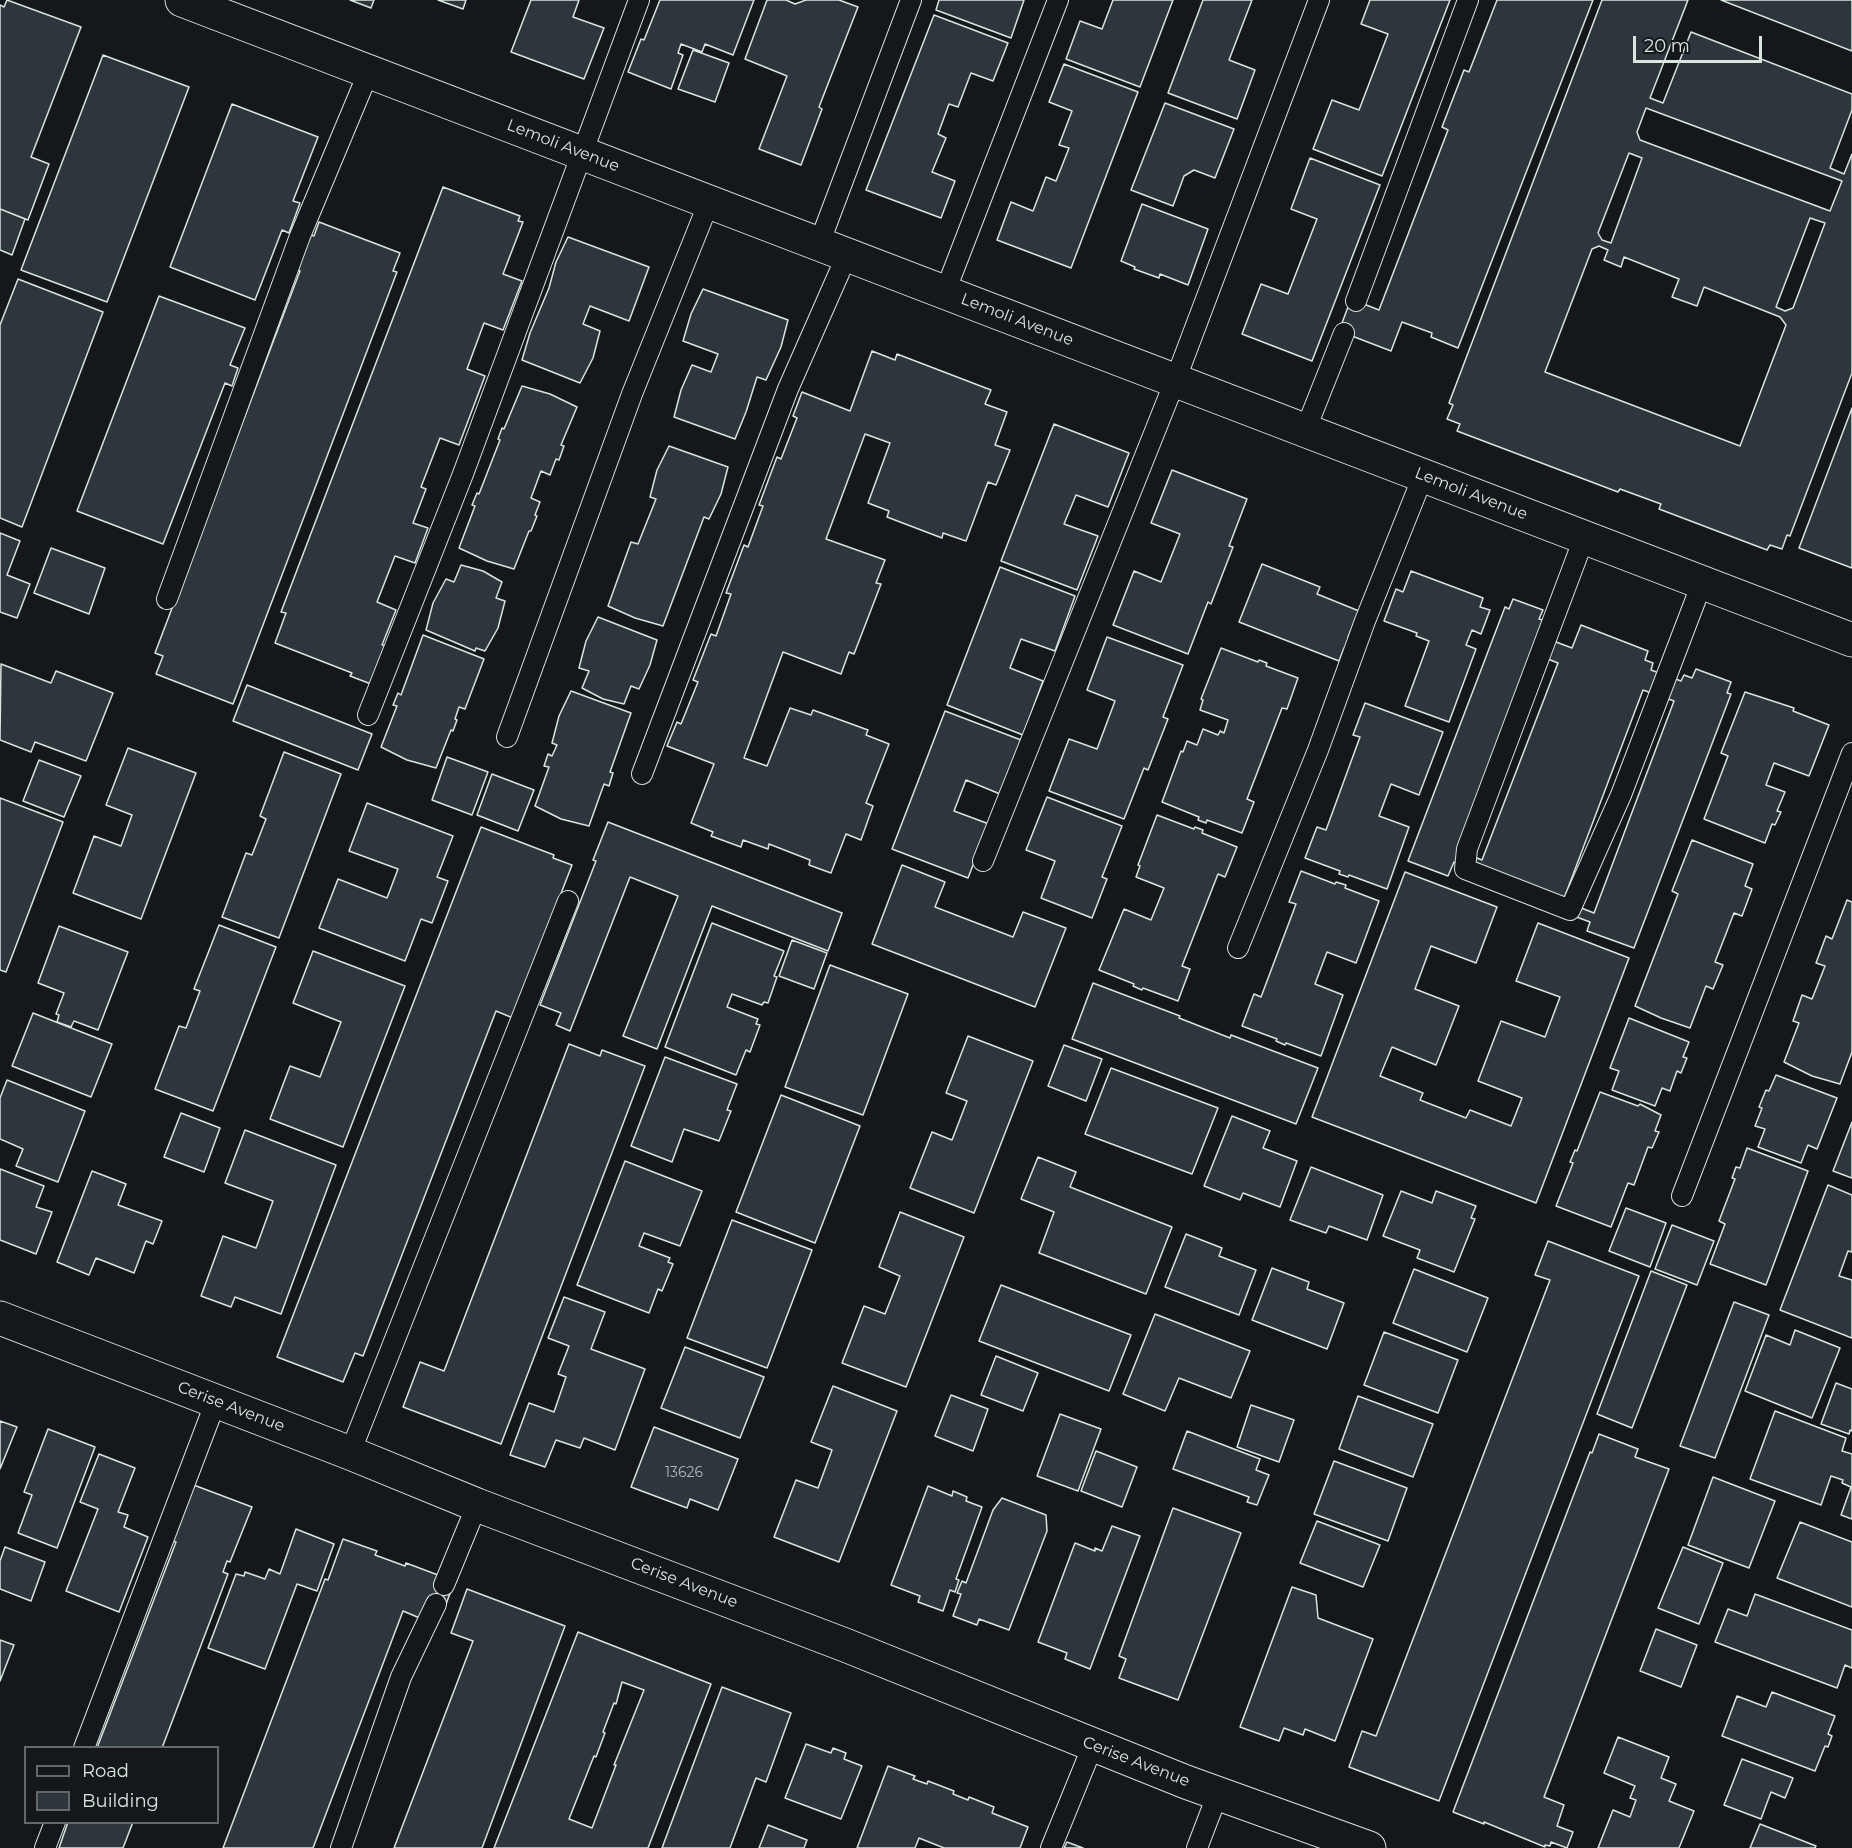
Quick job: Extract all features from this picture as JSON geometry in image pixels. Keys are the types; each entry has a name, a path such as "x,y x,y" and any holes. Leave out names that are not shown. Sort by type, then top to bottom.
{"street":[{"name":"Lemoli Avenue","path":"182,0 1852,640"},
{"name":"Cerise Avenue","path":"0,1318 350,1453 477,1505 845,1645 1093,1745 1369,1848"}],"lane":[{"path":"368,716 463,474 639,0"},
{"path":"642,774 788,389 911,0"},
{"path":"945,292 1058,0"},
{"path":"983,861 1175,381 1318,0"},
{"path":"1356,301 1468,0"},
{"path":"167,599 305,223 369,71"},
{"path":"507,737 632,394 709,202"},
{"path":"1305,430 1344,333"},
{"path":"1238,948 1318,750 1365,621 1423,476"},
{"path":"1584,538 1467,849 1465,869 1570,910 1621,795 1702,583"},
{"path":"1682,1196 1852,753"},
{"path":"350,1453 568,902"},
{"path":"85,1746 216,1401"},
{"path":"444,1585 477,1505"},
{"path":"341,1848 401,1677 436,1604"},
{"path":"1051,1848 1093,1745"},
{"path":"1197,1848 1218,1793"},
{"path":"45,1848 54,1824"}],"building":[{"path":"7,0 81,27 31,157 49,164 28,220 0,209 0,5 4,7"},
{"path":"350,0 374,0 371,8"},
{"path":"438,0 466,0 463,9"},
{"path":"531,0 579,0 573,17 604,28 584,79 511,52"},
{"path":"660,0 754,0 733,55 705,44 702,52 681,44 678,53 683,55 671,89 628,72"},
{"path":"767,0 786,0 795,4 806,0 839,0 858,7 819,107 822,109 801,165 759,149 787,76 745,59"},
{"path":"939,0 1024,0 1011,38 936,10"},
{"path":"1113,0 1173,0 1140,87 1066,59 1080,21 1102,29"},
{"path":"1203,0 1252,0 1229,60 1255,70 1237,119 1168,93"},
{"path":"1370,0 1450,0 1382,176 1313,149 1332,100 1359,110 1388,34 1361,24"},
{"path":"1497,0 1593,0 1458,348 1431,337 1432,333 1402,322 1391,351 1339,331 1351,299 1379,310 1448,130 1442,127 1464,70 1469,72"},
{"path":"1602,0 1688,0 1650,98 1663,103 1691,32 1852,94 1852,110 1830,168 1844,174 1852,154 1852,373 1790,536 1787,535 1782,549 1770,545 1767,550 1659,509 1661,504 1620,489 1618,492 1457,431 1460,424 1447,419 1453,405 1449,403","holes":["1646,108 1842,181 1830,211 1640,140 1637,132","1629,153 1642,158 1611,243 1602,240 1598,233","1810,218 1825,223 1793,308 1785,311 1776,307","1599,246 1608,250 1604,260 1621,267 1624,257 1679,279 1672,297 1697,306 1704,287 1780,317 1786,325 1740,446 1545,372 1592,249"]},
{"path":"1721,0 1852,0 1852,51"},
{"path":"934,15 1008,43 993,81 971,73 958,107 949,104 938,134 946,138 932,172 955,181 941,218 866,190"},
{"path":"693,50 729,63 715,102 678,89"},
{"path":"103,55 189,87 107,302 21,270"},
{"path":"1064,64 1138,92 1071,268 997,240 1011,202 1033,211 1046,177 1056,181 1069,148 1059,145 1072,111 1049,102"},
{"path":"1165,103 1234,129 1215,178 1194,170 1184,176 1173,206 1131,190"},
{"path":"232,104 318,137 293,201 300,203 289,233 282,230 255,300 170,267"},
{"path":"1310,158 1380,185 1312,361 1242,334 1261,284 1288,294 1317,219 1291,209"},
{"path":"443,187 520,216 518,221 523,222 503,274 522,281 503,330 484,323 467,369 485,376 459,445 440,438 421,487 426,489 413,523 428,528 415,563 395,556 377,602 396,610 382,645 385,645 371,684 350,676 352,673 275,643 286,613 281,612"},
{"path":"1142,204 1208,229 1188,285 1160,274 1159,278 1134,269 1135,267 1121,261"},
{"path":"0,209 25,219 12,255 0,250"},
{"path":"319,222 400,253 393,271 397,272 233,704 156,674 163,656 155,653 300,271 292,268 306,233 314,236"},
{"path":"568,237 649,267 629,321 590,306 583,324 600,331 593,358 580,383 522,360 530,333 549,288 556,262"},
{"path":"18,279 103,312 22,527 0,518 0,325"},
{"path":"703,289 788,320 781,347 766,380 757,377 735,439 674,417 681,390 692,365 711,372 718,354 683,341 691,314"},
{"path":"159,296 245,328 230,365 238,368 232,386 225,383 163,544 77,511"},
{"path":"872,351 895,360 897,354 991,390 985,404 1007,412 995,445 1010,450 996,485 988,482 966,541 943,533 942,538 887,517 889,511 868,503 890,443 865,434 826,539 885,560 876,583 881,584 854,654 849,652 841,674 783,652 744,758 767,766 790,708 811,715 813,710 868,730 866,735 889,744 866,803 873,806 861,840 846,834 831,873 809,865 810,860 769,844 768,849 743,840 741,847 711,836 713,832 691,823 714,764 667,746 677,722 681,724 698,682 693,680 711,634 716,636 731,594 726,593 744,545 748,547 763,506 759,505 777,457 781,459 797,418 793,416 802,392 850,411"},
{"path":"522,386 550,394 577,407 561,445 564,446 559,460 556,459 550,475 541,471 531,498 540,502 535,515 537,516 514,569 487,561 459,548 475,506 472,505 477,493 479,494 500,440 498,439 502,428 504,429"},
{"path":"1852,408 1852,568 1799,548"},
{"path":"1054,424 1129,453 1108,507 1076,495 1064,524 1098,536 1077,590 1001,561"},
{"path":"669,446 728,467 721,494 709,519 704,517 663,626 635,618 608,606 631,542 638,544 656,499 650,497 657,470"},
{"path":"1172,470 1247,499 1229,546 1233,547 1211,604 1208,602 1188,654 1113,625 1134,571 1161,582 1180,534 1151,523"},
{"path":"0,533 20,541 7,575 30,584 17,618 0,612"},
{"path":"51,548 105,568 89,614 34,593"},
{"path":"1262,564 1320,587 1317,594 1359,611 1348,637 1352,639 1348,650 1344,648 1339,661 1239,622"},
{"path":"461,565 483,571 502,582 496,598 505,601 498,628 485,651 476,648 475,651 426,630 433,603 446,579 454,582"},
{"path":"1000,567 1075,596 1055,651 1021,639 1010,668 1043,681 1023,735 947,705"},
{"path":"1411,571 1483,598 1480,607 1490,610 1481,634 1472,630 1466,645 1476,649 1449,722 1405,706 1429,641 1416,636 1417,633 1384,621 1396,589 1403,592"},
{"path":"1513,599 1543,610 1539,619 1546,621 1540,636 1572,648 1581,625 1648,651 1645,660 1653,663 1651,670 1681,681 1684,675 1692,678 1696,669 1731,682 1727,693 1731,694 1634,948 1587,931 1590,922 1550,907 1485,874 1454,862 1448,876 1408,861 1505,607 1509,609","holes":["1535,654 1558,663 1482,860 1459,851","1643,690 1674,701 1594,913 1563,901"]},
{"path":"598,617 657,640 650,665 639,689 631,686 624,704 603,699 582,688 589,671 579,668 586,641"},
{"path":"423,635 484,659 465,709 459,707 453,731 451,730 436,768 407,760 381,747 397,706 393,705 398,693 401,695"},
{"path":"1107,637 1183,665 1163,717 1168,719 1148,770 1144,768 1124,819 1049,791 1069,739 1097,749 1115,701 1087,690"},
{"path":"1221,648 1258,662 1259,660 1267,663 1266,666 1298,678 1287,709 1282,708 1247,799 1254,802 1242,833 1207,820 1206,823 1198,820 1199,817 1162,802 1187,741 1197,745 1203,729 1218,735 1220,731 1224,733 1228,720 1200,710 1203,700 1201,699"},
{"path":"1,664 51,683 56,671 113,693 86,761 35,742 31,752 0,740"},
{"path":"247,685 372,734 358,770 233,721"},
{"path":"571,691 631,713 610,772 613,773 609,786 604,784 589,826 561,819 535,806 549,767 544,766 548,754 552,756 557,745 552,743 559,716"},
{"path":"1745,692 1794,708 1793,711 1829,725 1809,776 1774,763 1766,785 1785,792 1777,811 1781,812 1775,825 1772,824 1765,843 1704,819 1728,756 1721,753"},
{"path":"1365,703 1443,732 1419,795 1391,784 1379,816 1409,827 1387,889 1349,875 1348,877 1339,874 1340,871 1305,858 1317,827 1326,830 1360,737 1353,735"},
{"path":"945,711 1021,740 1000,794 966,780 954,811 989,824 968,878 892,849"},
{"path":"128,748 196,773 141,919 73,893 94,836 121,846 132,815 106,805"},
{"path":"284,752 341,774 279,938 222,917 246,853 252,855 266,819 260,816"},
{"path":"447,757 488,772 472,815 432,800"},
{"path":"39,760 81,776 64,817 23,801"},
{"path":"492,774 534,790 518,831 477,815"},
{"path":"1047,797 1122,826 1102,877 1107,879 1092,918 1041,898 1055,861 1026,850"},
{"path":"0,798 63,822 6,972 0,970"},
{"path":"367,803 453,836 437,877 448,881 432,923 421,919 405,961 319,928 338,879 387,898 398,869 349,851"},
{"path":"1157,815 1194,829 1195,827 1203,830 1202,833 1237,847 1225,877 1218,874 1182,966 1190,969 1178,1001 1143,988 1142,990 1133,986 1134,984 1099,970 1124,909 1151,920 1164,888 1136,877 1140,866 1138,865"},
{"path":"608,822 842,913 828,951 712,906 657,1049 623,1036 678,896 630,877 570,1031 556,1025 561,1013 540,1005 596,861 593,860"},
{"path":"481,827 554,855 553,858 572,865 513,1018 496,1011 363,1356 355,1353 343,1382 277,1357"},
{"path":"1692,840 1753,864 1745,886 1752,889 1742,916 1734,913 1715,962 1723,965 1713,989 1706,986 1690,1028 1635,1006 1678,894 1672,891"},
{"path":"902,865 945,882 935,907 1013,937 1023,912 1066,928 1035,1007 872,944"},
{"path":"1301,871 1335,884 1336,882 1346,885 1345,888 1379,901 1356,963 1327,952 1315,984 1343,995 1321,1056 1286,1043 1285,1045 1276,1041 1277,1039 1242,1026 1254,994 1261,997 1296,904 1289,902"},
{"path":"1405,872 1497,907 1476,963 1431,946 1415,989 1459,1006 1436,1065 1392,1047 1380,1076 1423,1093 1420,1100 1466,1118 1470,1110 1511,1126 1522,1098 1478,1081 1501,1021 1545,1037 1560,997 1516,981 1538,923 1629,958 1536,1203 1312,1117"},
{"path":"1847,900 1852,902 1852,1052 1840,1084 1812,1076 1784,1062 1799,1023 1793,1021 1802,995 1812,999 1825,966 1816,963 1826,936 1832,939"},
{"path":"712,923 784,951 774,976 777,977 768,1003 764,1002 762,1005 732,994 727,1007 758,1019 756,1024 760,1025 750,1052 746,1050 736,1075 665,1047"},
{"path":"219,925 276,947 213,1111 155,1089 179,1026 186,1028 200,991 194,989"},
{"path":"59,926 128,952 98,1030 74,1021 71,1027 57,1022 59,1015 56,1014 64,993 38,983"},
{"path":"792,940 827,953 814,989 779,976"},
{"path":"313,951 405,986 343,1147 270,1119 290,1066 320,1077 341,1022 293,1003"},
{"path":"830,965 908,994 863,1115 785,1087"},
{"path":"1093,983 1230,1038 1231,1035 1318,1068 1296,1124 1072,1039"},
{"path":"33,1013 112,1044 91,1097 12,1066"},
{"path":"1629,1018 1689,1042 1683,1057 1687,1058 1681,1073 1677,1071 1670,1091 1662,1088 1655,1106 1612,1090 1619,1071 1610,1068"},
{"path":"968,1036 1033,1061 974,1213 910,1188 932,1132 952,1140 967,1101 946,1093"},
{"path":"569,1044 600,1056 602,1050 645,1066 501,1444 403,1407 420,1362 444,1371"},
{"path":"1064,1045 1102,1059 1086,1101 1048,1086"},
{"path":"665,1057 737,1084 727,1110 731,1111 719,1141 684,1129 672,1162 631,1146"},
{"path":"1111,1068 1218,1108 1192,1174 1085,1134"},
{"path":"1776,1075 1837,1098 1817,1149 1808,1145 1801,1163 1758,1147 1765,1129 1755,1126 1762,1108 1759,1107"},
{"path":"7,1080 85,1111 58,1182 16,1166 23,1149 0,1139 0,1098"},
{"path":"1600,1092 1638,1106 1640,1104 1661,1115 1655,1131 1659,1132 1652,1148 1648,1147 1634,1185 1628,1183 1611,1227 1556,1206 1573,1163 1570,1162 1575,1150 1577,1151"},
{"path":"781,1095 860,1126 815,1243 736,1212"},
{"path":"181,1113 220,1128 204,1172 164,1157"},
{"path":"1232,1116 1270,1131 1263,1148 1297,1161 1280,1207 1243,1193 1240,1200 1204,1186"},
{"path":"1852,1122 1852,1178 1833,1171"},
{"path":"245,1130 336,1165 281,1314 235,1297 231,1307 201,1296 223,1236 256,1248 273,1201 225,1183"},
{"path":"1747,1148 1808,1171 1766,1285 1710,1264 1725,1224 1719,1221 1735,1179 1732,1178 1736,1167 1740,1168"},
{"path":"1038,1157 1076,1172 1070,1187 1172,1227 1146,1294 1039,1253 1054,1212 1021,1199"},
{"path":"625,1161 702,1191 680,1246 644,1233 639,1246 670,1258 668,1262 673,1264 662,1291 658,1289 649,1313 577,1285"},
{"path":"1311,1167 1383,1195 1367,1240 1329,1226 1326,1233 1290,1220"},
{"path":"0,1169 44,1186 36,1207 52,1212 36,1254 0,1240"},
{"path":"92,1171 126,1184 118,1205 162,1221 153,1244 146,1241 134,1273 96,1258 89,1275 57,1262"},
{"path":"1828,1185 1852,1195 1852,1252 1848,1251 1839,1276 1852,1280 1852,1338 1780,1310"},
{"path":"1401,1191 1432,1203 1436,1191 1476,1206 1471,1218 1475,1219 1454,1272 1417,1258 1420,1250 1383,1236"},
{"path":"1626,1208 1666,1223 1650,1267 1609,1251"},
{"path":"900,1212 964,1237 906,1387 842,1363 864,1306 885,1314 900,1276 879,1267"},
{"path":"732,1220 812,1250 767,1368 687,1338"},
{"path":"1672,1225 1714,1241 1697,1285 1655,1269"},
{"path":"1186,1234 1222,1248 1219,1256 1256,1270 1239,1315 1165,1287"},
{"path":"1548,1241 1639,1276 1439,1801 1349,1767 1362,1731 1376,1736 1550,1280 1535,1275"},
{"path":"1272,1268 1309,1282 1307,1289 1344,1303 1327,1349 1252,1320"},
{"path":"1414,1269 1488,1298 1467,1352 1393,1323"},
{"path":"1651,1271 1687,1285 1632,1428 1597,1414"},
{"path":"1001,1285 1131,1335 1109,1391 979,1341"},
{"path":"564,1297 605,1312 591,1349 645,1369 615,1450 584,1438 580,1448 556,1440 545,1467 510,1455 529,1403 554,1412 566,1377 558,1374 569,1346 548,1338"},
{"path":"1734,1302 1769,1315 1715,1458 1680,1446"},
{"path":"1155,1314 1250,1351 1231,1398 1179,1378 1165,1411 1123,1394"},
{"path":"1795,1330 1840,1348 1812,1418 1745,1391 1766,1335 1790,1345"},
{"path":"1384,1332 1458,1360 1438,1413 1364,1385"},
{"path":"685,1347 764,1377 740,1438 661,1408"},
{"path":"996,1356 1038,1373 1023,1411 981,1395"},
{"path":"1836,1383 1852,1389 1852,1431 1850,1430 1849,1434 1821,1424"},
{"path":"833,1386 897,1411 839,1562 774,1537 796,1480 818,1488 832,1450 811,1442"},
{"path":"951,1395 988,1409 973,1451 935,1436"},
{"path":"1358,1396 1433,1424 1413,1477 1339,1449"},
{"path":"1251,1405 1294,1420 1279,1462 1237,1447"},
{"path":"1775,1411 1846,1438 1842,1451 1852,1454 1852,1519 1841,1515 1851,1487 1842,1483 1843,1480 1831,1476 1821,1505 1750,1479"},
{"path":"1060,1414 1101,1429 1078,1491 1037,1476"},
{"path":"0,1421 17,1427 0,1469"},
{"path":"654,1427 738,1459 718,1510 690,1499 687,1508 631,1487"},
{"path":"48,1429 95,1447 57,1548 18,1533 32,1495 24,1492"},
{"path":"1187,1431 1260,1459 1256,1470 1269,1475 1257,1505 1247,1502 1249,1497 1173,1469"},
{"path":"1599,1434 1638,1449 1635,1457 1669,1469 1544,1797 1564,1805 1557,1826 1573,1832 1567,1848 1551,1842 1550,1846 1545,1845 1545,1847 1453,1812 1590,1452 1592,1453"},
{"path":"1096,1451 1137,1467 1122,1507 1081,1491"},
{"path":"99,1454 135,1468 118,1512 128,1515 124,1527 148,1537 119,1612 66,1591 98,1509 80,1502"},
{"path":"1334,1461 1407,1488 1388,1541 1314,1514"},
{"path":"1713,1477 1775,1501 1749,1568 1688,1545"},
{"path":"191,1484 252,1507 230,1562 227,1561 223,1572 228,1574 163,1746 98,1746 176,1542 169,1540"},
{"path":"928,1486 952,1496 953,1491 967,1497 966,1501 982,1507 956,1579 959,1580 955,1592 950,1590 943,1611 918,1602 920,1596 891,1585"},
{"path":"1002,1498 1046,1515 1047,1531 1009,1630 979,1619 977,1625 953,1616 961,1594 957,1593 962,1581 966,1583 993,1510"},
{"path":"1173,1508 1241,1533 1178,1700 1119,1678 1126,1659 1119,1656"},
{"path":"1317,1521 1380,1545 1363,1587 1300,1563"},
{"path":"1800,1522 1852,1542 1852,1607 1777,1578"},
{"path":"1112,1526 1140,1536 1090,1669 1065,1659 1067,1653 1038,1642 1075,1543 1095,1551 1095,1548 1102,1551"},
{"path":"296,1529 334,1544 317,1591 297,1584 265,1669 208,1648 236,1574 244,1576 245,1572 265,1579 269,1569 280,1574"},
{"path":"343,1539 377,1551 375,1555 438,1575 452,1588 445,1607 428,1601 422,1619 403,1611 313,1848 223,1848 325,1579 328,1580"},
{"path":"5,1547 45,1562 31,1601 0,1589 0,1561"},
{"path":"1683,1547 1723,1563 1699,1624 1658,1608"},
{"path":"1292,1587 1316,1595 1318,1618 1373,1639 1335,1741 1305,1729 1303,1735 1284,1728 1279,1741 1240,1727"},
{"path":"467,1589 565,1626 482,1848 394,1848 473,1641 451,1633"},
{"path":"1755,1594 1852,1630 1852,1668 1845,1665 1837,1688 1715,1642 1728,1609 1747,1616"},
{"path":"1656,1629 1697,1645 1681,1687 1640,1671"},
{"path":"578,1632 711,1684 648,1848 494,1848","holes":["622,1682 644,1690 592,1828 569,1819 594,1756 596,1757"]},
{"path":"0,1640 14,1645 0,1681"},
{"path":"722,1687 791,1713 766,1782 756,1778 730,1848 662,1848"},
{"path":"1772,1692 1835,1716 1828,1734 1832,1736 1828,1747 1825,1746 1815,1771 1722,1736 1737,1696 1766,1707"},
{"path":"1618,1737 1669,1757 1661,1778 1676,1784 1669,1801 1694,1811 1679,1848 1598,1848 1613,1810 1630,1817 1636,1800 1630,1798 1635,1786 1604,1773"},
{"path":"806,1744 831,1753 833,1748 846,1753 844,1759 862,1766 841,1819 785,1798"},
{"path":"1742,1759 1793,1778 1785,1798 1771,1792 1761,1819 1724,1805"},
{"path":"888,1766 915,1776 913,1779 927,1784 928,1781 954,1791 953,1794 968,1800 969,1797 994,1807 992,1813 1028,1827 1020,1848 944,1848 919,1838 915,1848 857,1848"},
{"path":"67,1824 132,1824 123,1848 59,1848"},
{"path":"1760,1824 1816,1846 1815,1848 1750,1848"},
{"path":"768,1825 807,1840 804,1848 759,1848"},
{"path":"1067,1842 1083,1848 1064,1848"}]}
